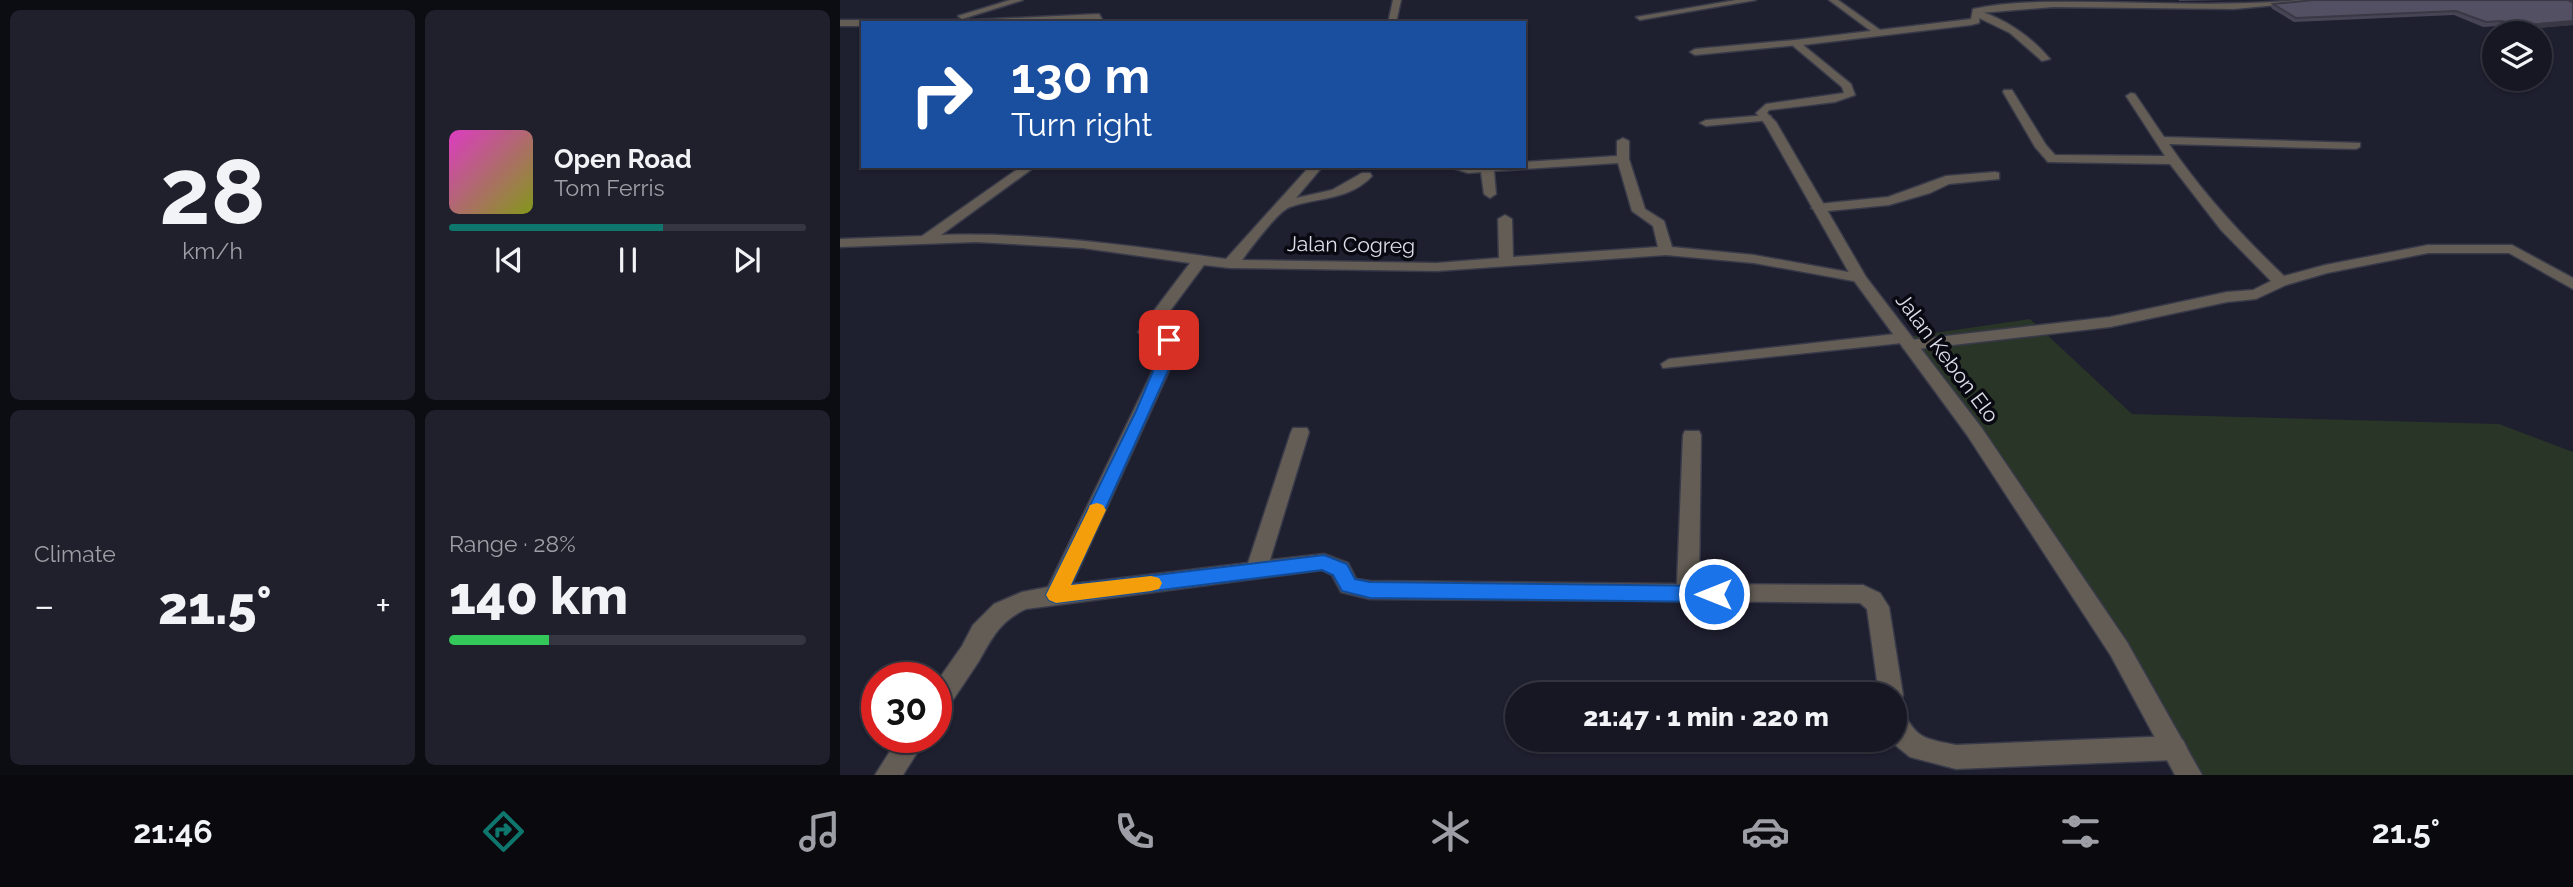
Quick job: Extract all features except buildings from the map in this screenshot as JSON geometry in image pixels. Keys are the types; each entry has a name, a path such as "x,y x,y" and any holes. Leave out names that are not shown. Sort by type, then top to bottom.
{"street":[{"path":"949,21 1019,0"},
{"path":"1392,21 1397,0"},
{"path":"1640,17 1752,0"},
{"path":"1833,0 1878,32"},
{"path":"1695,52 1971,22 1976,21 1976,13 1983,5 2035,1 2145,2 2221,7 2328,0"},
{"path":"1976,13 1993,18 2037,50 2045,59"},
{"path":"1003,21 1098,17"},
{"path":"840,23 861,23"},
{"path":"1767,118 1761,113 1766,107 1850,95 1847,86 1795,43"},
{"path":"2008,92 2041,147 2052,159 2175,160"},
{"path":"2131,96 2226,227 2281,282"},
{"path":"1706,122 1767,118"},
{"name":"Jalan Kebon Elo","path":"1767,118 1859,278 1973,431 2119,649 2189,775"},
{"path":"2161,140 2356,145"},
{"path":"1623,141 1623,159 1637,206 1646,217 1659,224 1666,251"},
{"path":"1526,166 1623,159"},
{"path":"925,240 1027,168"},
{"path":"1230,264 1315,168"},
{"path":"1460,168 1487,168 1490,194"},
{"path":"1281,204 1325,197 1356,184 1366,176"},
{"path":"1818,208 1889,201 1925,190 1946,180 1996,176"},
{"path":"1505,219 1506,262"},
{"name":"Jalan Cogreg","path":"840,243 976,238 1083,244 1230,264 1437,267 1666,251 1754,259 1859,278"},
{"path":"1669,364 2110,322 2227,297 2256,294 2281,282 2325,269 2410,251 2496,247 2520,253 2573,284"},
{"path":"1056,595 1165,362 1169,340 1154,339 1146,332 1200,260"},
{"path":"1256,571 1300,432"},
{"path":"1688,595 1692,435"},
{"path":"952,681 971,653 981,632 1002,610 1023,601 1324,562 1340,569 1349,586 1370,590 1688,595 1863,594 1872,599 1878,607 1889,682"},
{"path":"1907,741 1919,749 1956,757 2174,748"},
{"path":"888,775 903,753"}],"green space":[{"path":"2030,319 2132,414 2499,424 2573,452 2573,775 2182,775 2027,502 1907,337"}],"slow traffic":[{"path":"1097,510 1056,595 1151,583"}],"route":[{"path":"1169,340 1165,362 1144,411 1056,595 1324,562 1340,569 1349,586 1370,590 1714,594"}]}
